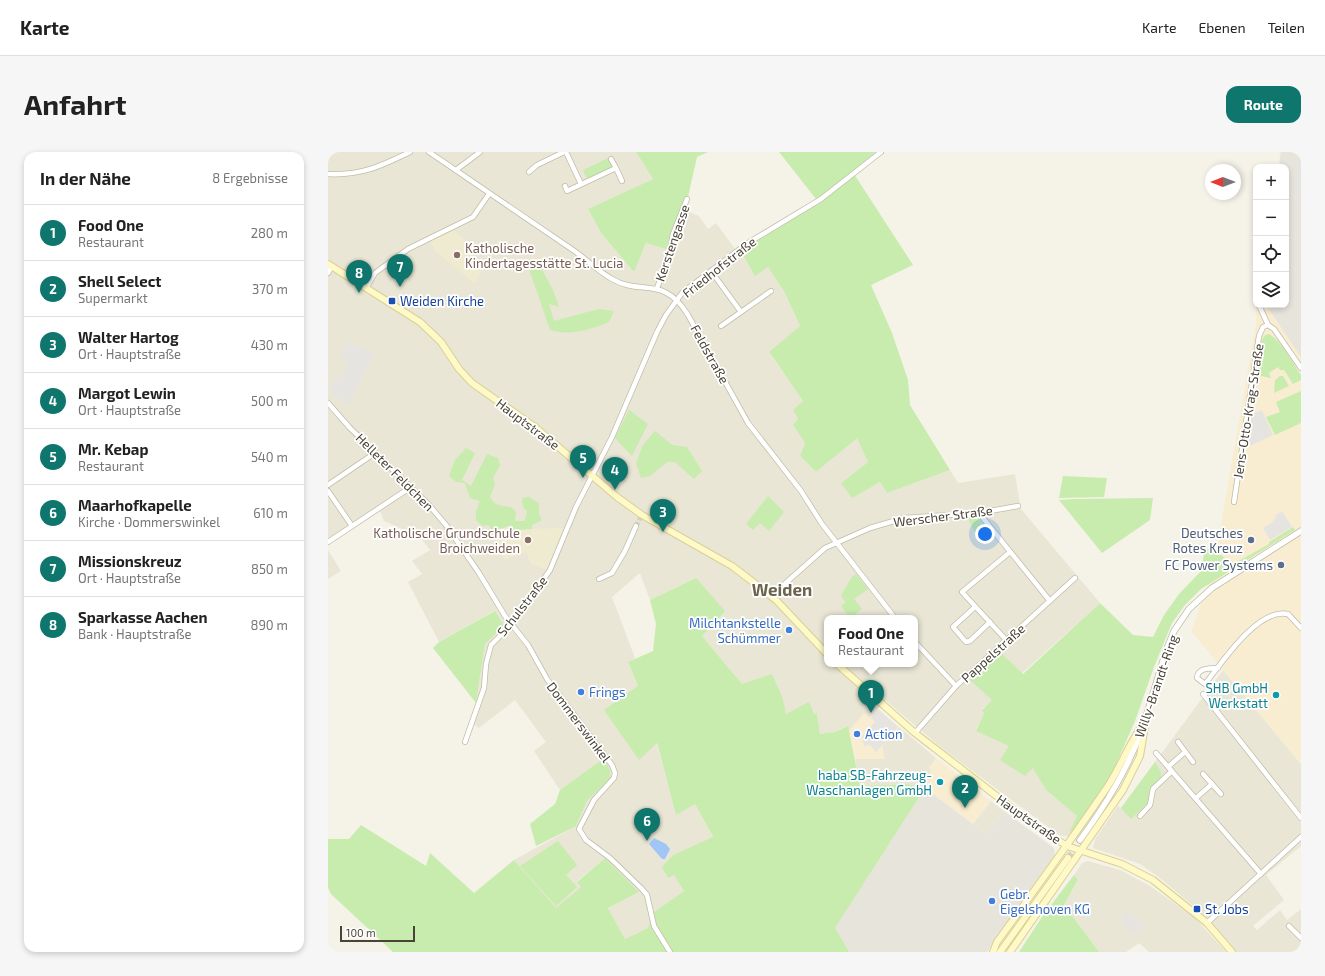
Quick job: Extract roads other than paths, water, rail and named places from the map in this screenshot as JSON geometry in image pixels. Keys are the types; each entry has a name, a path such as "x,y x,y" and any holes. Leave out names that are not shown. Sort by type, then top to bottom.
{"main road":[{"name":"Hauptstraße","path":"330,265 420,322 441,342 459,369 472,383 517,414 592,474 641,517 732,566 772,596 824,651"},
{"name":"Hauptstraße","path":"840,667 915,733 1034,826 1067,846 1122,864 1153,880 1206,923 1232,952"},
{"path":"1010,952 1112,808 1134,770 1143,748 1147,714"},
{"path":"993,952 997,942 1067,846 1109,784 1133,738 1144,723"},
{"path":"1000,952 1068,858"}],"street":[{"path":"328,174 351,174 364,172 410,152"},
{"name":"Feldstraße","path":"429,152 575,251 610,278 624,284 656,288 677,300 688,315 748,423 801,491 836,542 894,615"},
{"path":"456,170 480,152"},
{"path":"529,172 537,165 565,152 581,184"},
{"name":"Friedhofstraße","path":"592,474 612,437 656,332 682,294 748,243 821,199 881,152"},
{"path":"611,159 622,182"},
{"path":"565,186 567,190 616,168"},
{"path":"366,288 375,273 408,249 473,217 489,194"},
{"name":"Kerstengasse","path":"656,288 670,257 674,234 687,198"},
{"path":"328,273 330,265"},
{"path":"712,271 741,312"},
{"path":"721,326 771,291"},
{"name":"Jens-Otto-Krag-Straße","path":"1260,308 1268,326 1274,329 1301,368"},
{"name":"Jens-Otto-Krag-Straße","path":"1234,502 1259,336 1263,327 1268,326"},
{"name":"Helleter Feldchen","path":"328,403 375,453 411,487 446,525 479,573 511,625"},
{"path":"328,485 375,453"},
{"name":"Schulstraße","path":"465,742 484,688 486,664 491,645 511,625 550,570 592,474"},
{"path":"328,542 411,487"},
{"path":"328,491 352,526"},
{"name":"Werscher Straße","path":"772,596 817,554 836,542 870,528 904,518 979,513 1018,506"},
{"path":"979,513 1050,601"},
{"path":"599,578 612,573 625,551 636,526"},
{"name":"Willy-Brandt-Ring","path":"1080,840 1119,783 1133,753 1144,723 1166,651 1174,631 1189,609 1217,584 1301,531"},
{"path":"1007,641 962,592 1010,552"},
{"name":"Pappelstraße","path":"915,733 956,686 1075,578"},
{"path":"975,606 953,627 961,637 966,642 970,641 990,622"},
{"path":"1218,668 1248,631 1270,617 1281,613 1288,614 1301,628"},
{"name":"Dommerswinkel","path":"511,625 528,645 547,679 605,755 614,770 614,778 594,800 579,829 586,840 610,858 642,888 647,895 654,926 670,952"},
{"path":"918,645 956,686"},
{"path":"1203,694 1301,818"},
{"path":"1178,742 1193,762"},
{"path":"1169,766 1186,752"},
{"path":"1156,753 1169,766 1261,874"},
{"path":"1140,816 1150,805 1153,789 1172,771"},
{"path":"1204,774 1221,794"},
{"path":"1196,798 1212,784"},
{"path":"1206,923 1301,837"},
{"path":"1289,926 1301,938"}],"water":[{"path":"654,838 666,844 670,849 665,859 662,859 649,844"}],"tunnel":[{"path":"636,526 640,518"},
{"path":"1068,858 1080,840"}],"place":[{"name":"Katholische Kindertagesstätte St. Lucia","path":"457,255"},
{"name":"Missionskreuz","path":"400,287"},
{"name":"Sparkasse Aachen","path":"359,293"},
{"name":"Weiden Kirche","path":"392,301"},
{"name":"Mr. Kebap","path":"583,478"},
{"name":"Margot Lewin","path":"615,490"},
{"name":"Walter Hartog","path":"663,532"},
{"name":"Katholische Grundschule Broichweiden","path":"528,540"},
{"name":"Deutsches Rotes Kreuz","path":"1251,540"},
{"name":"FC Power Systems","path":"1281,565"},
{"name":"Milchtankstelle Schümmer","path":"789,630"},
{"name":"Frings","path":"581,692"},
{"name":"SHB GmbH Werkstatt","path":"1276,695"},
{"name":"Food One","path":"871,713"},
{"name":"Action","path":"857,734"},
{"name":"haba SB-Fahrzeug- Waschanlagen GmbH","path":"940,782"},
{"name":"Shell Select","path":"965,808"},
{"name":"Maarhofkapelle","path":"647,841"},
{"name":"Gebr. Eigelshoven KG","path":"992,901"},
{"name":"St. Jobs","path":"1197,909"}],"district":[{"name":"Weiden","path":"782,590"}]}
